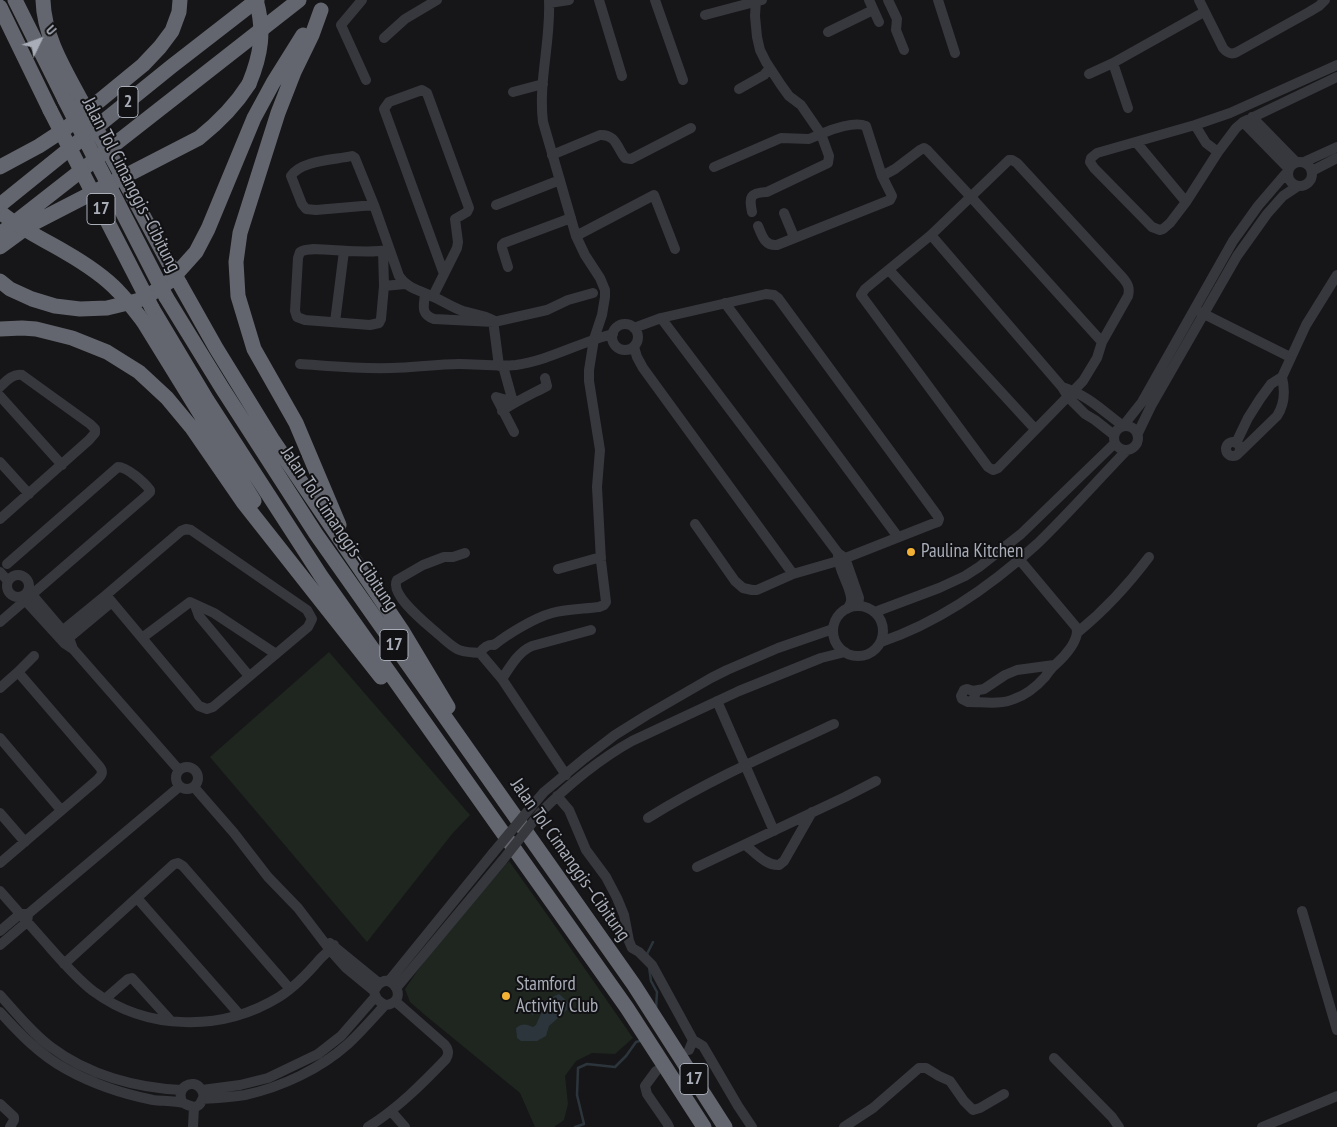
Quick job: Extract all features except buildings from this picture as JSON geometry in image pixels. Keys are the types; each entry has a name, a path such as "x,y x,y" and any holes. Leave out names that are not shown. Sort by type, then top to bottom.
{"highway":[{"name":"Jalan Tol Cimanggis–Cibitung","path":"15,0 166,297 222,388 316,534 634,985 725,1127"},
{"path":"43,0 50,37 62,64 216,348 272,439 403,632 514,815"},
{"path":"0,167 39,146 65,129 143,65 172,31 179,12 180,0"},
{"path":"0,247 30,225 199,138 228,113 249,84 256,67 260,50 261,32 257,0"},
{"name":"2","path":"0,205 257,0"},
{"name":"2","path":"0,234 299,0"},
{"path":"326,5 294,72 278,113 240,233 236,262 238,296 254,348 296,423 355,561"},
{"path":"5,285 32,299 55,306 80,309 107,308 136,301 145,298 170,281 196,252 208,230 254,118 296,44 326,5"},
{"name":"17","path":"0,7 50,110 152,308 207,400 321,576 486,809"},
{"path":"0,212 9,220 99,274 118,290 143,320 292,565"},
{"path":"0,330 36,329 72,338 106,352 139,372 167,398 192,428 243,502 486,809"},
{"name":"Jalan Tol Cimanggis–Cibitung","path":"486,809 627,1008 704,1127"}],"street":[{"path":"362,0 341,25 366,80"},
{"path":"384,38 406,19 437,0"},
{"path":"465,553 453,557 444,557 423,565 397,580 395,585 415,614 456,648 465,652 480,652 490,644 494,645 515,631 542,617 554,613 604,605 606,600 601,557 597,487 600,450 589,380 594,339 602,315 605,290 576,236 543,122 543,84 549,26 549,2 569,0"},
{"path":"599,0 622,76"},
{"path":"654,0 684,80"},
{"path":"869,0 879,22"},
{"path":"888,0 897,19 896,30 904,50"},
{"path":"938,0 955,53"},
{"path":"1199,0 1222,48 1227,53 1234,54 1315,8 1325,0"},
{"path":"705,15 759,1 755,16 759,46 769,69 789,96 801,105 821,134 829,156 828,163 767,192 756,193 750,199 752,212"},
{"path":"828,32 873,10"},
{"path":"1089,74 1204,12"},
{"path":"1112,63 1128,108"},
{"path":"1337,65 1230,113 1097,153 1091,158 1091,165 1156,229 1160,230 1167,226 1186,202 1236,128 1248,119 1337,77"},
{"path":"739,88 764,75 769,69"},
{"path":"513,92 543,84"},
{"path":"444,274 384,109 389,102 422,90 427,93 469,206 469,210 455,218 458,246 444,274 429,295 424,307 424,313 434,319 494,322 547,310 574,298 593,293"},
{"path":"1248,119 1294,166 1312,171 1337,158"},
{"path":"714,167 781,138 809,139 829,130 852,125 862,124 866,126 882,176 892,196 890,200 777,245 770,245 763,238 758,226"},
{"path":"1195,125 1206,143 1218,152"},
{"path":"552,155 604,135 613,139 626,158 631,159 691,128"},
{"path":"1136,142 1186,202"},
{"path":"881,642 908,632 955,607 990,584 1037,543 1126,451 1136,445 1139,440 1138,433 1233,241 1258,206 1294,166 1337,147"},
{"path":"882,176 895,170 924,148 971,197 1102,342"},
{"path":"374,206 306,209 302,204 291,176 297,170 308,165 327,160 354,157 374,206 386,250 404,284"},
{"path":"1012,160 1017,163 1123,278 1129,287 1128,296 1102,342 1090,371 1072,394 998,468 993,470 988,468 861,295 931,235 1007,162 1012,160"},
{"path":"1294,166 1290,180 1298,186"},
{"path":"875,612 965,576 1021,534 1114,440 1120,428 1142,402 1199,311 1266,214 1283,196 1310,181 1312,171"},
{"path":"496,205 560,180"},
{"path":"576,236 654,195 675,249"},
{"path":"784,213 794,237"},
{"path":"508,267 502,248 504,243 571,218"},
{"path":"931,235 1062,387 1072,394 1092,401 1122,426 1128,426 1138,433"},
{"path":"306,249 344,251 386,250 381,319 379,323 305,320 299,319 296,316 298,258 300,252 306,249"},
{"path":"335,322 344,251"},
{"path":"889,270 1035,429"},
{"path":"1282,376 1284,396 1280,411 1252,439 1238,447 1242,431 1253,408 1271,384 1282,376 1306,324 1337,275"},
{"path":"384,286 404,284 445,304 492,319 501,366 514,402"},
{"path":"634,328 661,318 770,293 778,298 937,515 938,520 936,523 793,574 757,590 744,588 731,575 695,524"},
{"path":"725,303 898,537"},
{"path":"1199,311 1290,357"},
{"path":"661,318 841,557 852,607"},
{"path":"630,325 634,328 638,339 634,346 626,350 621,349 614,342 613,334 618,326 630,325"},
{"path":"300,364 373,368 459,364 517,365 572,349 594,339 613,334"},
{"path":"634,346 643,368 793,574"},
{"path":"0,387 13,376 22,375 95,429 89,440 0,519"},
{"path":"502,411 514,402 547,386 544,378"},
{"path":"1072,394 1084,414 1095,420 1122,450 1126,451"},
{"path":"0,396 62,465"},
{"path":"514,402 496,397 514,432"},
{"path":"1242,431 1252,439"},
{"path":"0,462 29,494"},
{"path":"0,622 27,596 146,496 150,492 149,488 124,468 118,467 4,568"},
{"path":"65,639 181,530 186,529 191,530 307,610 312,620 308,627 212,707 207,709 199,706 109,599"},
{"path":"0,555 4,568 12,578"},
{"path":"558,570 601,557"},
{"path":"1054,665 1017,670 1005,675 984,689 973,691 974,698 968,702 1004,702 1019,697 1037,684 1061,660 1076,639 1078,632 1126,586 1149,557"},
{"path":"1019,559 1076,627 1078,632"},
{"path":"22,576 27,579 29,585 27,596 12,596 7,586 12,578 22,576"},
{"path":"27,596 179,770"},
{"path":"142,638 190,602 214,613 276,654"},
{"path":"196,605 199,616 249,676"},
{"path":"203,1095 268,1078 318,1054 341,1036 502,860 540,813 586,772 623,746 657,728 789,670 821,658 845,652 858,656 875,650 881,642 883,626 875,612 867,607 852,607 841,613 836,620 833,629 834,636 845,652"},
{"path":"368,1127 391,1111 417,1088 446,1059 449,1052 445,1045 390,1003 379,1002 383,988 544,792 615,735 711,678 778,648 833,629"},
{"path":"502,679 526,648 591,630"},
{"path":"480,652 502,679 566,774"},
{"path":"0,688 34,656"},
{"path":"0,863 102,774 102,770 18,672"},
{"path":"984,689 986,702"},
{"path":"717,701 774,831"},
{"path":"648,818 744,765 834,724"},
{"path":"0,738 62,810"},
{"path":"188,767 196,772 198,782 194,787 186,790 179,787 175,778 179,770 188,767"},
{"path":"697,868 876,781"},
{"path":"0,944 25,917 179,787"},
{"path":"194,787 268,876 332,948 346,968 398,995 348,1044 298,1076 272,1087 245,1095 203,1095"},
{"path":"557,796 569,810 586,850 606,876 624,915 632,948 652,965 693,1040 703,1046 752,1127"},
{"path":"745,844 768,863 780,866 812,812"},
{"path":"0,813 24,842"},
{"path":"64,964 174,864 178,863 181,864 290,988"},
{"path":"0,891 25,917 64,964 92,990 129,1011 143,1016 171,1021 208,1022 224,1019 264,1005 281,996 308,973 332,948"},
{"path":"137,898 240,1014"},
{"path":"1302,911 1337,1030"},
{"path":"0,931 25,917"},
{"path":"105,999 128,979 132,978 171,1021"},
{"path":"0,995 37,1035 51,1047 77,1063 128,1083 182,1090"},
{"path":"0,1012 36,1049 51,1060 82,1077 114,1090 152,1100 194,1107 200,1104 203,1095 198,1086 192,1084 182,1090 180,1094 183,1104"},
{"path":"689,1050 693,1040"},
{"path":"1054,1058 1112,1117 1119,1127"},
{"path":"844,1127 873,1108 919,1068 926,1068 950,1081 973,1110 1004,1094"},
{"path":"656,1071 645,1086 669,1127"},
{"path":"1262,1127 1337,1096"},
{"path":"0,1104 14,1117 10,1127"},
{"path":"194,1107 194,1127"},
{"path":"391,1111 406,1127"}],"shaded area":[{"path":"329,652 470,815 452,834 367,942 210,757"},
{"name":"Stamford Activity Club","path":"509,861 633,1038 615,1054 592,1053 576,1061 565,1076 568,1104 564,1120 554,1127 535,1127 520,1093 410,1002 405,989 442,939"},
{"path":"559,994 568,1002 567,1010 549,1026 546,1036 537,1041 521,1041 517,1038 516,1028 522,1025 533,1027 536,1025 543,1009 537,1008 533,1015 527,1011"}],"waterway":[{"path":"648,956 647,954 653,942"},
{"path":"649,967 651,981 657,992 656,1009"},
{"path":"575,1127 584,1124 577,1095 578,1068 587,1064 615,1067 636,1042 643,1040"}],"place":[{"name":"Paulina Kitchen","path":"911,552"},
{"name":"Stamford Activity Club","path":"506,996"}]}
